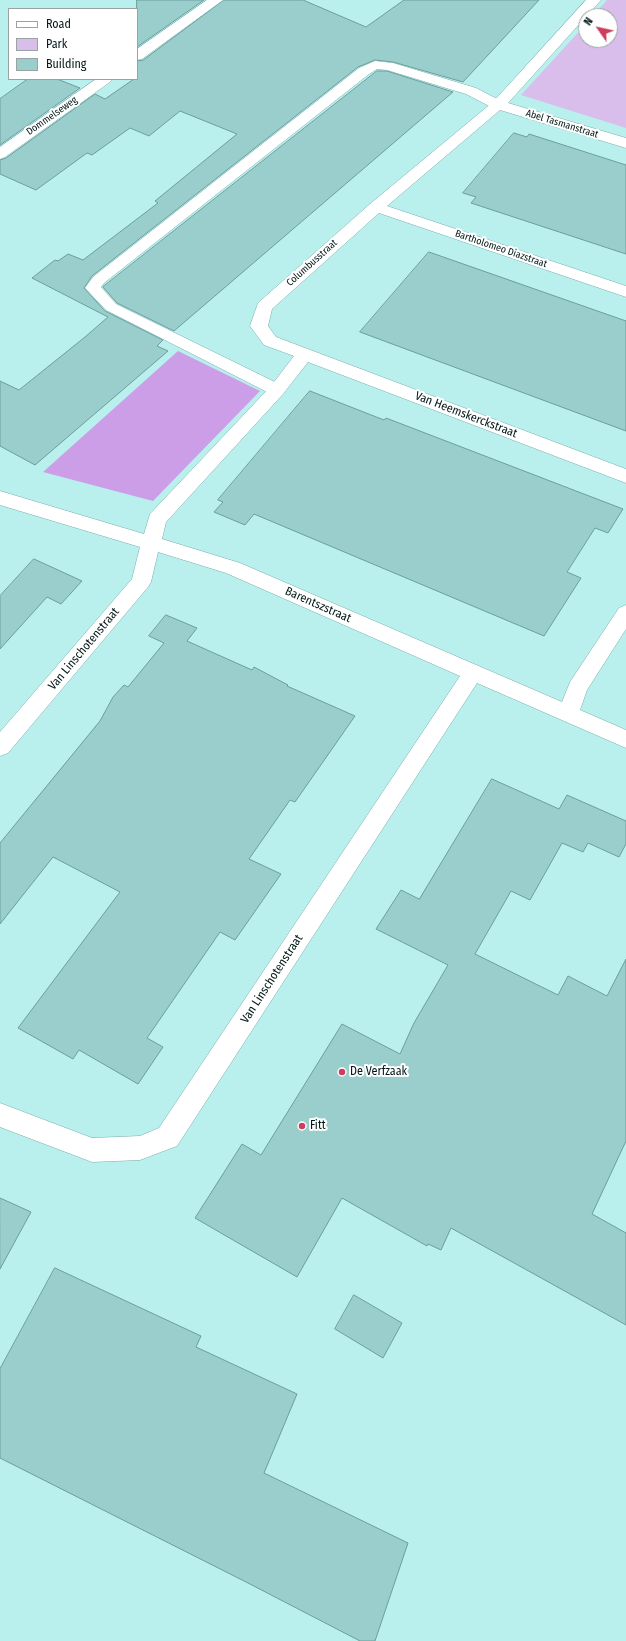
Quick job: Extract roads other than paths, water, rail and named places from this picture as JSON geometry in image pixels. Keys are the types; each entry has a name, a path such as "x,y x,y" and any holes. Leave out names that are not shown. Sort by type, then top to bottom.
{"street":[{"path":"138,55 216,0"},
{"name":"Columbusstraat","path":"305,354 270,341 259,326 264,307 376,207 498,105 594,0"},
{"name":"Dommelseweg","path":"0,154 104,80"},
{"name":"Abel Tasmanstraat","path":"498,105 626,144"},
{"name":"Bartholomeo Diazstraat","path":"376,207 626,292"},
{"path":"152,543 158,519 277,390 305,354"},
{"name":"Van Heemskerckstraat","path":"305,354 626,476"},
{"name":"Barentszstraat","path":"0,498 233,568 626,739"},
{"name":"Van Linschotenstraat","path":"0,747 141,582 152,543"},
{"path":"568,714 577,688 626,613"},
{"name":"Van Linschotenstraat","path":"0,1115 92,1150 140,1148 168,1137 473,673"}],"lane":[{"path":"277,390 111,307 93,288 98,280 364,70 374,65 388,66 471,91 498,105"}],"place":[{"name":"De Verfzaak","path":"342,1072"},
{"name":"Fitt","path":"302,1126"}]}
